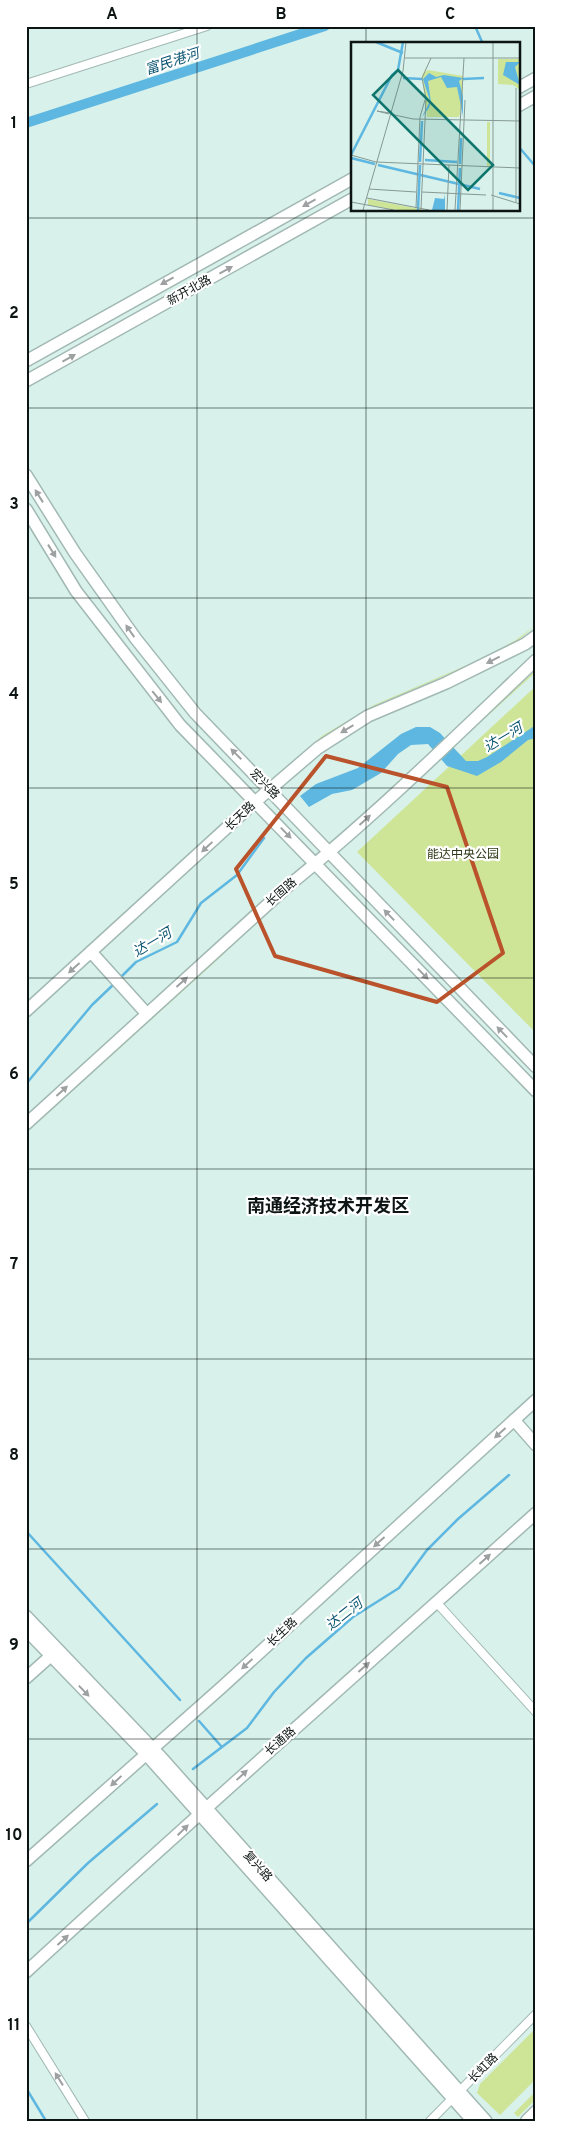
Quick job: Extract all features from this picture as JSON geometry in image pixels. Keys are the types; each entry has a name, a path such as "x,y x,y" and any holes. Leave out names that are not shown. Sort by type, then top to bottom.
{"main road":[{"path":"527,2121 536,2112"}],"street":[{"path":"26,84 207,26"},
{"path":"520,87 536,78"},
{"path":"520,105 536,96"},
{"name":"新开北路","path":"26,360 351,180"},
{"name":"新开北路","path":"26,381 351,200"},
{"name":"宏兴路","path":"26,475 75,553 136,639 195,713 270,788 328,852 536,1067"},
{"name":"宏兴路","path":"26,510 76,590 138,673 180,725 536,1091"},
{"name":"长天路","path":"26,1011 270,788 318,748 368,716 446,683 525,644 536,636"},
{"name":"长固路","path":"26,1124 288,886 316,864 435,756 536,660"},
{"path":"91,952 147,1014"},
{"name":"长生路","path":"26,1861 148,1750 222,1687 536,1400"},
{"path":"514,1420 536,1445"},
{"name":"长通路","path":"26,1972 267,1752 437,1603 536,1513"},
{"path":"437,1603 536,1712"},
{"name":"复兴路","path":"26,1616 54,1653"},
{"name":"复兴路","path":"26,1630 54,1653 148,1750 455,2095 473,2121"},
{"path":"26,1678 54,1653"},
{"name":"长虹路","path":"430,2121 536,2014"},
{"path":"26,2026 85,2121"},
{"name":"复兴路","path":"455,2095 486,2121"}],"highlighted area":[{"path":"326,756 447,787 503,953 437,1002 275,956 236,869"}],"green space":[{"path":"536,625 517,641 479,661 374,706 323,738 285,769 322,736 374,705 479,660 516,640"},
{"path":"536,670 536,672 357,834"},
{"name":"能达中央公园","path":"536,686 536,1033 357,852"},
{"path":"290,891 215,962 26,1133 26,1131"},
{"path":"536,2028 536,2079 500,2115 477,2093 480,2084"},
{"path":"536,2091 536,2099 518,2117 514,2113"}],"water":[{"path":"536,725 536,738 528,740 501,762 477,776 447,766 428,744 411,745 398,754 381,773 352,790 332,794 309,807 300,796 316,784 358,768 401,734 416,727 430,727 440,733 466,761 478,761"}],"waterway":[{"name":"富民港河","path":"26,123 325,26"},
{"path":"475,26 482,42"},
{"path":"520,148 536,167"},
{"name":"达一河","path":"120,978 136,962 177,942 201,903 237,875 264,838"},
{"name":"达一河","path":"26,1084 92,1005 114,984"},
{"name":"达二河","path":"193,1769 247,1728 274,1692 306,1658 353,1617 399,1588 427,1550 458,1519 509,1475"},
{"path":"26,1531 180,1700"},
{"path":"199,1721 221,1746"},
{"name":"达二河","path":"26,1924 88,1863 157,1804"},
{"path":"26,2088 46,2121"}],"district":[{"name":"南通经济技术开发区","path":"328,1206"}]}
